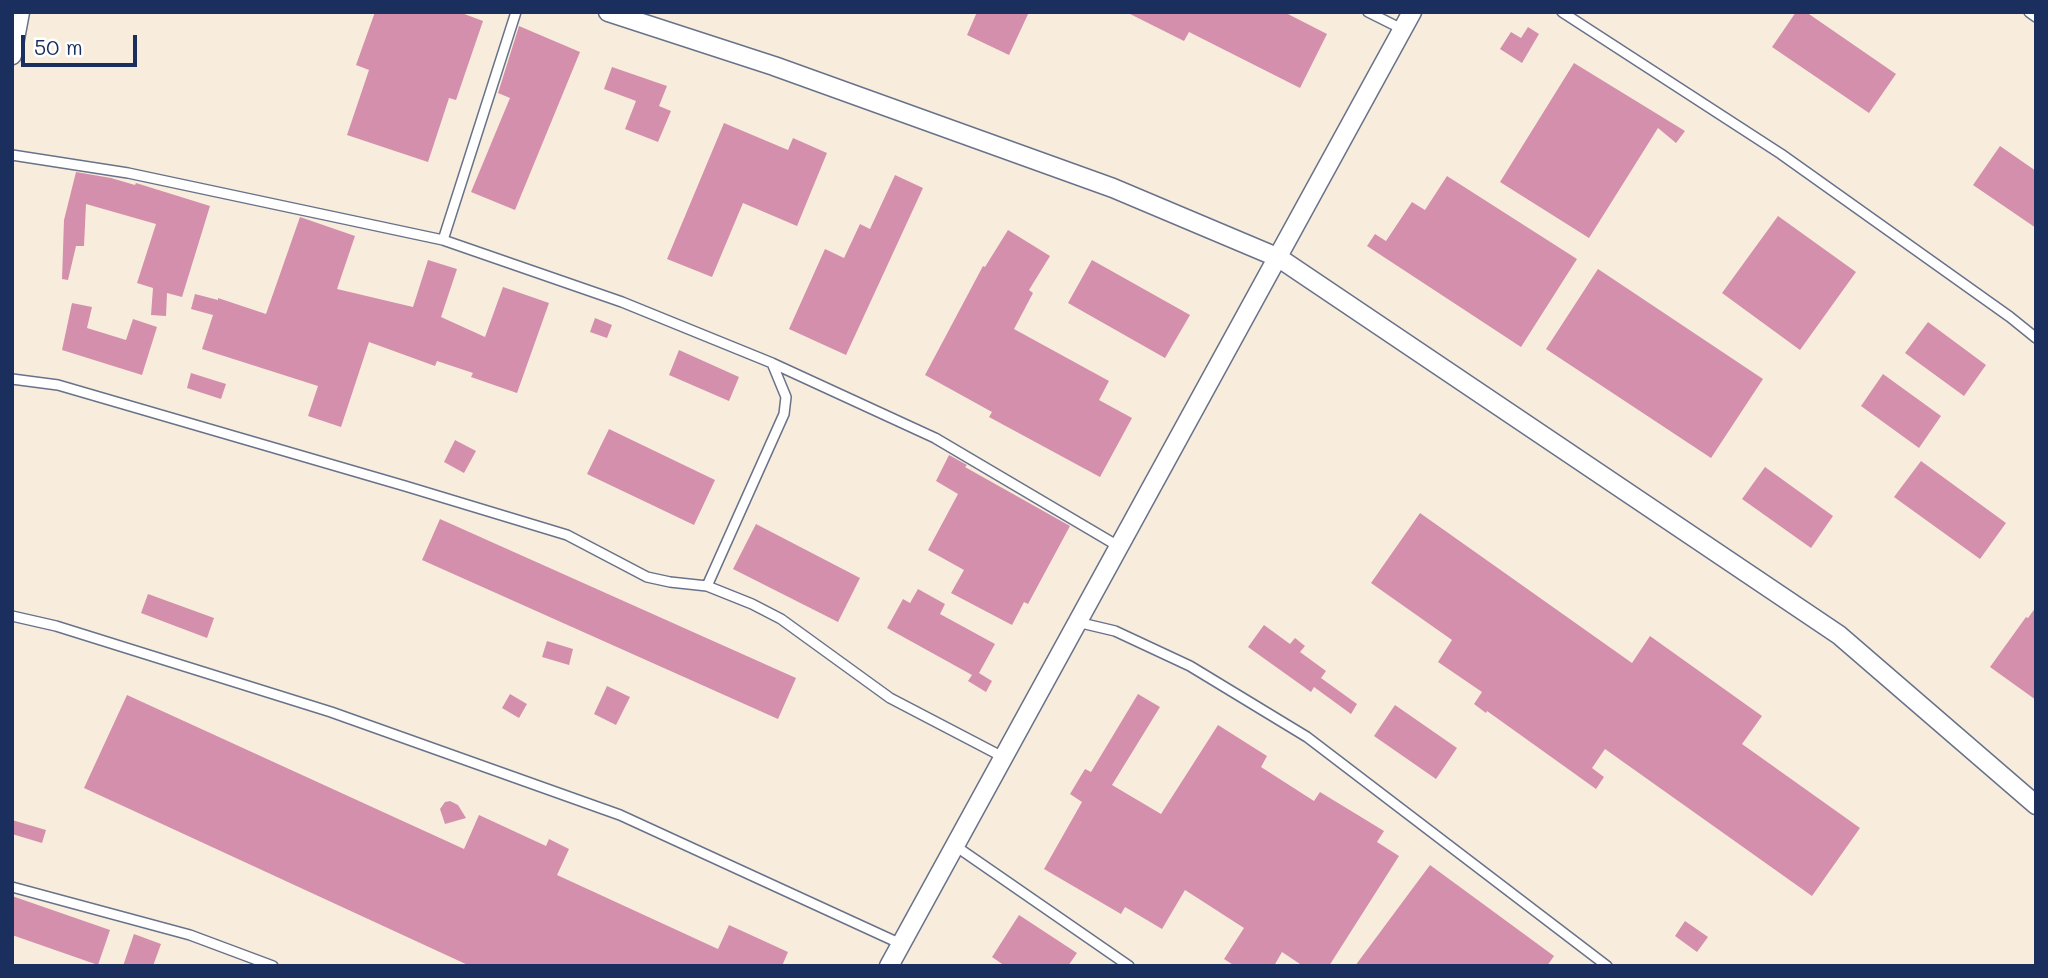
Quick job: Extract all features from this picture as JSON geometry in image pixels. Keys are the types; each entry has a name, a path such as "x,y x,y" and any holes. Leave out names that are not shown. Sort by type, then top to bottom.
{"street":[{"path":"12,55 20,12"},
{"path":"608,12 774,66 1113,188 1279,258 1839,635 2036,805"},
{"path":"889,966 1412,12"}],"lane":[{"path":"443,240 516,12"},
{"path":"1368,12 1402,29"},
{"path":"1562,12 1781,154 2036,338"},
{"path":"2029,12 2036,16"},
{"path":"12,155 128,173 443,240 622,302 772,363 935,438 1118,547"},
{"path":"707,586 784,414 786,397 772,363"},
{"path":"12,379 58,385 391,482 567,536 647,577 707,586 781,619 890,698 1003,757"},
{"path":"12,616 55,626 331,712 620,814 901,944"},
{"path":"1077,622 1115,631 1190,666 1307,737 1607,966"},
{"path":"954,845 1129,966"},
{"path":"12,887 190,935 273,966"}],"building":[{"path":"375,12 459,12 483,21 456,100 449,98 428,162 347,135 369,70 356,65"},
{"path":"977,12 1029,12 1009,55 967,35"},
{"path":"1126,12 1284,12 1327,34 1300,88 1189,32 1184,41"},
{"path":"1796,12 1806,12 1896,74 1869,113 1772,47"},
{"path":"519,26 580,52 515,210 471,192 510,98 498,93"},
{"path":"1528,27 1539,34 1522,63 1500,49 1511,32 1521,38"},
{"path":"1574,63 1685,131 1676,143 1658,128 1589,238 1500,182"},
{"path":"612,67 667,86 659,106 671,111 658,142 625,129 636,101 604,89"},
{"path":"724,123 788,150 793,138 827,153 797,226 743,203 712,277 667,259"},
{"path":"2000,146 2036,171 2036,228 1973,185"},
{"path":"76,172 135,185 136,183 210,206 182,297 167,293 166,316 151,315 153,288 137,283 156,224 86,204 84,246 76,246 68,280 62,279 64,220"},
{"path":"895,175 923,188 846,355 789,329 825,249 844,258 860,224 870,229"},
{"path":"1447,176 1577,259 1521,347 1367,246 1375,234 1386,241 1412,202 1425,210"},
{"path":"1778,216 1856,272 1800,350 1722,293"},
{"path":"300,217 355,236 337,289 413,307 428,260 457,269 441,317 485,337 503,287 549,303 517,393 471,377 473,373 437,361 435,366 369,342 341,427 308,416 318,386 202,349 213,315 191,309 195,294 218,298 266,314"},
{"path":"1008,230 1050,256 1029,290 1033,293 1014,329 1109,381 1099,400 1132,418 1100,477 989,417 992,412 925,375 983,266 985,267"},
{"path":"1092,260 1190,315 1165,358 1068,303"},
{"path":"1598,269 1763,379 1711,458 1546,349"},
{"path":"72,303 92,307 87,328 126,340 133,319 157,327 142,375 62,350"},
{"path":"595,318 612,325 607,338 590,332"},
{"path":"1928,322 1986,365 1964,396 1905,353"},
{"path":"679,350 739,377 729,401 669,375"},
{"path":"191,373 226,384 221,399 187,388"},
{"path":"1883,374 1941,416 1919,448 1861,406"},
{"path":"609,429 715,480 694,525 587,474"},
{"path":"455,440 476,451 464,473 444,462"},
{"path":"949,455 967,465 965,467 1070,526 1028,604 1024,602 1012,625 951,593 964,570 928,550 958,494 936,481"},
{"path":"1921,461 2006,523 1980,559 1894,497"},
{"path":"1765,467 1833,516 1811,548 1742,499"},
{"path":"1420,513 1632,663 1650,636 1762,716 1742,744 1860,828 1812,896 1605,749 1592,768 1604,777 1596,789 1474,704 1482,692 1438,662 1452,640 1371,583"},
{"path":"440,519 796,678 778,719 422,560"},
{"path":"756,524 860,578 838,622 733,569"},
{"path":"918,589 945,604 940,614 995,644 979,673 992,681 986,692 968,681 972,675 887,628 903,599 910,603"},
{"path":"148,594 214,618 207,638 141,613"},
{"path":"2036,607 2036,700 1990,667"},
{"path":"1264,625 1290,644 1295,638 1305,646 1300,652 1326,671 1321,678 1357,704 1351,714 1314,687 1311,692 1248,647"},
{"path":"547,641 573,649 569,665 542,657"},
{"path":"607,686 630,697 616,725 594,714"},
{"path":"510,694 527,704 519,718 502,708"},
{"path":"1138,694 1160,707 1112,785 1161,814 1218,725 1267,756 1261,767 1314,801 1320,792 1384,831 1377,842 1399,856 1329,966 1303,966 1282,952 1274,966 1235,966 1224,959 1244,928 1185,890 1162,929 1125,907 1121,914 1044,869 1082,802 1070,794 1085,769 1091,772"},
{"path":"127,695 464,849 479,815 546,846 549,839 569,849 557,875 718,949 729,925 788,952 782,966 470,966 84,788"},
{"path":"1395,705 1457,748 1436,779 1374,736"},
{"path":"445,802 458,805 466,818 445,824 440,809"},
{"path":"12,820 46,830 42,843 12,834"},
{"path":"1430,865 1554,956 1547,966 1355,966"},
{"path":"12,896 110,930 98,965 12,935"},
{"path":"1019,915 1077,953 1068,966 1005,966 992,957"},
{"path":"1685,921 1708,937 1697,952 1675,936"},
{"path":"134,934 161,944 153,966 123,966"}]}
